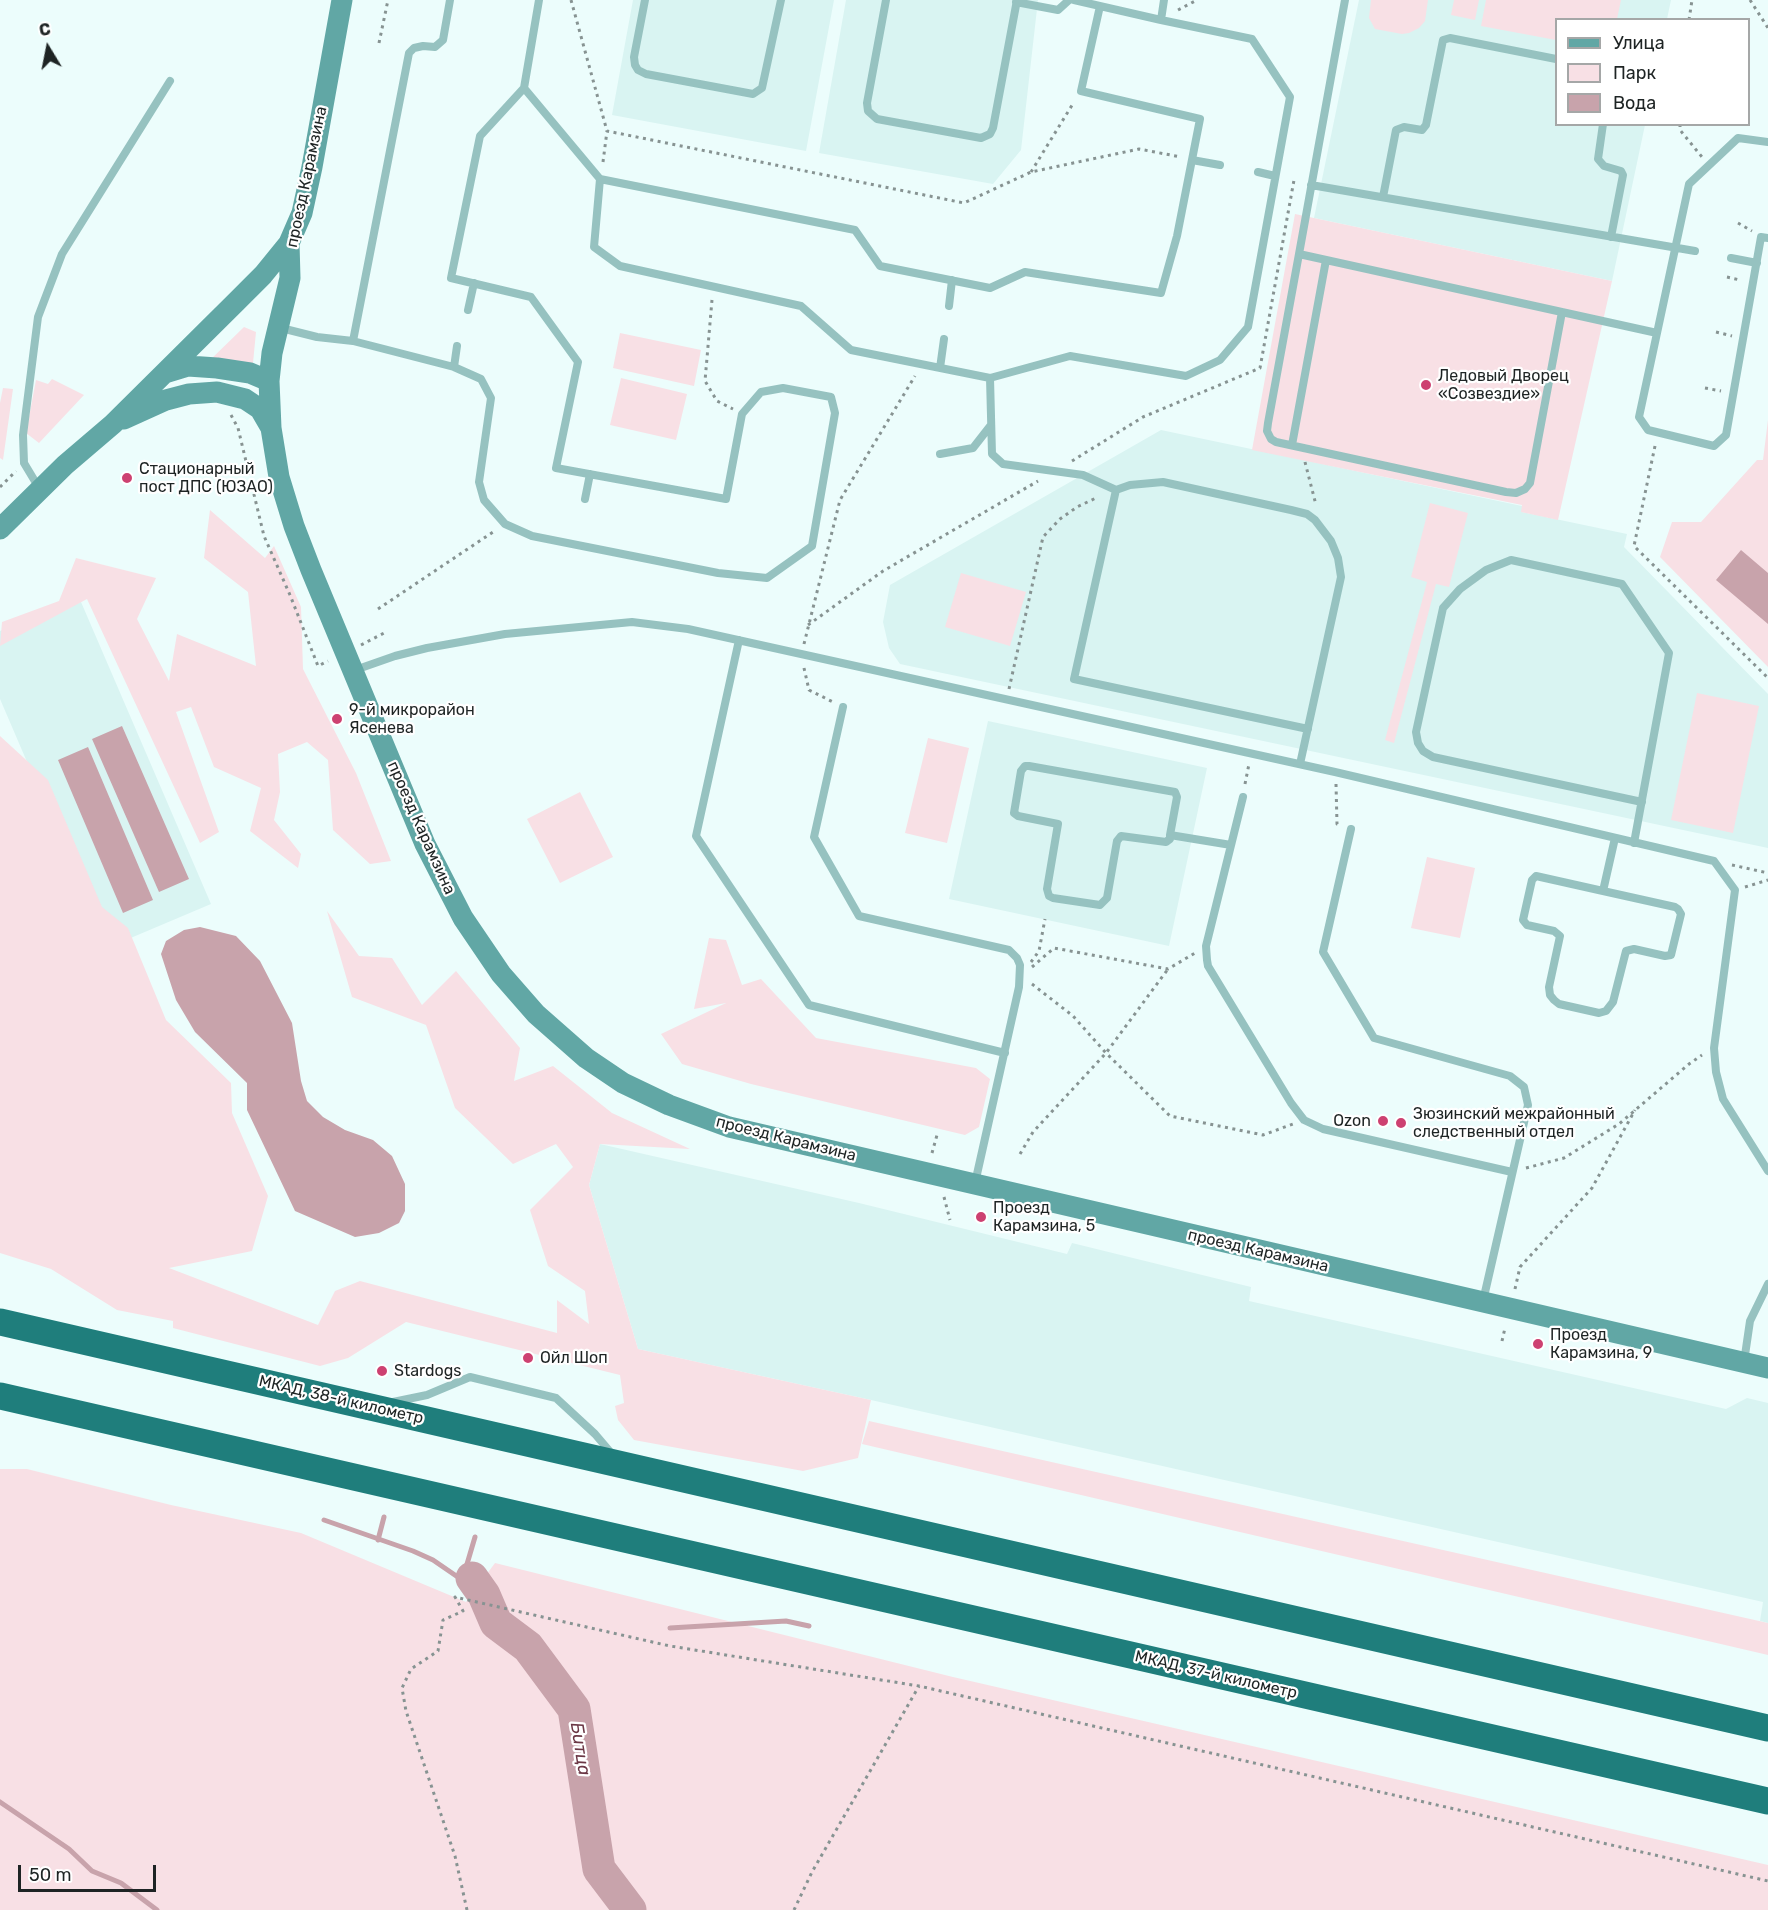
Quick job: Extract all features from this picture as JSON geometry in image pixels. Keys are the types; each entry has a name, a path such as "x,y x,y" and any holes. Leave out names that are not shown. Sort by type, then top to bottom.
{"highway":[{"name":"МКАД, 38-й километр","path":"0,1322 1768,1728"},
{"name":"МКАД, 37-й километр","path":"1,1396 1768,1801"}],"street":[{"name":"проезд Карамзина","path":"342,0 312,167 302,213 290,243 290,278 278,327 269,381 271,428 279,477 294,526 425,844 463,918 501,974 536,1014 586,1058 623,1083 669,1105 729,1127 1768,1368"},
{"path":"0,529 163,374 263,275 290,243"},
{"path":"163,374 188,366 250,373 269,381"},
{"path":"112,424 166,400 189,394 217,392 245,399 260,409 271,428"}],"lane":[{"path":"354,341 409,53 414,48 435,47 443,40 450,0"},
{"path":"278,327 317,337 354,341 454,366 481,379 491,398 479,482 484,500 505,524 532,536 718,573 767,578 812,546 835,413 831,397 783,388 761,392 742,414 726,499 556,468 578,362 531,297 451,278 480,136 524,88 539,0"},
{"path":"645,0 634,57 634,65 639,70 646,74 753,94 762,88 781,0"},
{"path":"886,0 867,111 877,119 981,138 990,134 993,129 1016,1 1058,10 1069,0"},
{"path":"600,179 594,247 620,266 801,306 851,350 990,378 1070,356 1186,376 1220,360 1248,327 1290,97 1252,39 1074,0"},
{"path":"1161,20 1164,0"},
{"path":"1345,0 1267,431 1271,439 1276,442 1516,493 1525,489 1530,483 1562,312"},
{"path":"524,88 600,179 855,230 880,266 990,288 1025,272 1161,293 1177,236 1200,119 1081,91 1100,6"},
{"path":"1383,197 1396,130 1404,127 1419,130 1426,124 1443,40 1450,38 1555,59"},
{"path":"40,489 24,463 23,435 38,317 62,254 170,81"},
{"path":"1603,126 1598,159 1604,166 1621,171 1623,175 1611,237"},
{"path":"1768,142 1738,138 1689,184 1639,417 1648,430 1714,446 1726,435 1761,237 1768,238"},
{"path":"1192,160 1220,165"},
{"path":"1258,172 1275,176"},
{"path":"1311,185 1695,251"},
{"path":"1299,254 1657,333"},
{"path":"1731,258 1757,262"},
{"path":"1292,445 1326,260"},
{"path":"949,306 952,280"},
{"path":"468,310 474,283"},
{"path":"940,368 944,339"},
{"path":"454,366 457,346"},
{"path":"990,378 992,454 1003,464 1083,475 1116,490 1130,485 1163,482 1306,514 1321,527 1331,541 1338,558 1341,577 1300,764"},
{"path":"940,454 973,448 991,425"},
{"path":"585,499 590,474"},
{"path":"1116,490 1074,679 1308,729"},
{"path":"576,544 578,534"},
{"path":"1634,843 1642,802 1668,653 1622,584 1511,560 1486,570 1460,589 1443,608 1416,732 1418,743 1423,751 1433,757 1642,802"},
{"path":"350,662 395,656 505,634 632,622 688,629 1300,764 1714,861 1735,890 1714,1048 1716,1072 1724,1099 1768,1171"},
{"path":"739,640 696,836 809,1005 1005,1053"},
{"path":"843,707 814,837 858,916 1009,950 1020,965 1021,976 975,1185"},
{"path":"1025,766 1029,766 1175,792 1177,797 1170,834 1170,839 1166,842 1125,835 1119,838 1107,898 1100,905 1053,898 1049,896 1047,889 1058,824 1018,816 1014,813 1021,771 1025,766"},
{"path":"1243,797 1206,946 1208,966 1291,1103 1305,1120 1323,1129 1512,1172"},
{"path":"1351,829 1323,952 1374,1038 1510,1076 1524,1088 1528,1105 1483,1303"},
{"path":"1170,834 1231,845"},
{"path":"1603,891 1615,838"},
{"path":"1536,876 1603,891 1675,907 1681,914 1671,956 1634,949 1626,951 1613,1002 1606,1011 1599,1013 1559,1004 1554,1000 1550,994 1550,987 1560,936 1554,931 1527,925 1523,920 1532,880 1536,876"},
{"path":"1744,1362 1750,1321 1768,1284"},
{"path":"370,1407 427,1395 470,1377 556,1398 595,1434 620,1464"}],"path":[{"path":"379,43 388,0"},
{"path":"572,0 607,131 600,179"},
{"path":"1689,18 1692,0"},
{"path":"1750,0 1768,28"},
{"path":"1031,172 1081,91"},
{"path":"1680,126 1680,130 1708,166"},
{"path":"607,131 964,203 1031,172 1139,149 1192,160"},
{"path":"1275,176 1311,185"},
{"path":"808,625 883,571 1143,417 1260,368 1294,180"},
{"path":"713,287 705,381 717,401 742,414"},
{"path":"843,707 809,690 801,654 840,500 922,364"},
{"path":"230,413 238,428 264,536 318,666 350,662 386,632"},
{"path":"1658,432 1634,546 1768,678"},
{"path":"1301,447 1321,527"},
{"path":"0,487 24,463"},
{"path":"1007,699 1043,537 1060,519 1077,507 1116,490"},
{"path":"378,609 505,524"},
{"path":"1243,797 1251,753"},
{"path":"1335,772 1337,824 1351,829"},
{"path":"1714,861 1768,873"},
{"path":"1735,890 1768,880"},
{"path":"1021,976 1039,951 1044,919"},
{"path":"1020,1154 1033,1132 1106,1053 1168,969 1206,946"},
{"path":"1021,976 1054,948 1168,969"},
{"path":"1021,976 1073,1016 1106,1053 1170,1116 1263,1135 1305,1120"},
{"path":"1512,1172 1564,1158 1619,1124 1689,1064 1714,1048"},
{"path":"1520,1267 1592,1188 1635,1110"},
{"path":"467,1910 455,1856 406,1711 402,1688 411,1669 438,1651 443,1620 463,1611 455,1597 670,1646 919,1686 1768,1881"},
{"path":"794,1910 812,1872 919,1686"}],"shaded area":[{"path":"633,0 834,0 806,151 612,115"},
{"path":"846,0 1038,0 1021,150 993,184 819,153"},
{"path":"1359,0 1671,0 1667,18 1555,18 1555,126 1645,126 1612,281 1314,218"},
{"path":"1161,430 1522,506 1522,512 1627,534 1624,547 1768,694 1768,848 900,664 889,648 883,622 890,585"},
{"path":"78,595 211,904 107,948 0,699 0,631"},
{"path":"988,721 1207,768 1169,946 949,899"},
{"path":"600,1144 859,1203 1067,1254 1072,1243 1251,1287 1249,1301 1726,1409 1747,1398 1768,1403 1768,1623 1760,1621 1763,1602 638,1349 589,1185"}],"green space":[{"path":"1371,0 1428,0 1425,21 1419,28 1409,33 1402,34 1375,29 1369,18"},
{"path":"1454,0 1479,0 1475,20 1451,15"},
{"path":"1486,0 1621,0 1617,18 1555,18 1555,40 1481,26"},
{"name":"Ледовый Дворец «Созвездие»","path":"1295,214 1612,281 1558,520 1521,512 1522,505 1252,450"},
{"path":"244,327 256,332 253,363 207,363"},
{"path":"620,333 701,350 694,386 613,368"},
{"path":"621,378 687,394 676,440 610,425"},
{"path":"52,379 84,395 39,443 26,433 36,380 48,384"},
{"path":"3,388 13,389 3,460 0,458 0,403"},
{"path":"1768,420 1768,667 1660,557 1672,522 1701,522 1757,460 1763,460"},
{"path":"1430,503 1468,513 1449,587 1436,584 1394,743 1385,740 1427,582 1411,577"},
{"path":"210,510 265,558 274,546 301,607 303,669 356,773 391,861 370,864 333,830 328,760 307,742 278,754 280,792 274,820 301,854 298,868 250,831 261,788 214,767 191,707 176,712 219,832 200,843 87,599 0,646 2,622 59,601 76,558 156,578 137,619 169,681 177,634 256,666 248,592 204,558"},
{"path":"961,573 1026,592 1010,646 945,627"},
{"path":"1697,693 1759,706 1733,833 1671,820"},
{"path":"0,736 48,780 102,907 128,928 166,1020 231,1083 232,1113 268,1196 252,1251 169,1268 318,1325 335,1291 360,1281 557,1333 557,1300 589,1324 585,1291 548,1266 530,1210 573,1167 556,1144 513,1164 455,1108 426,1025 352,997 327,911 359,956 392,958 422,1005 456,971 520,1048 514,1081 553,1066 612,1113 690,1149 600,1144 589,1185 638,1349 871,1400 858,1458 803,1471 634,1440 618,1420 615,1406 624,1403 620,1375 406,1322 348,1358 320,1366 173,1328 173,1321 117,1310 51,1269 0,1253"},
{"path":"928,738 969,748 947,843 905,833"},
{"path":"580,792 613,857 560,883 527,819"},
{"path":"1427,857 1475,868 1460,938 1411,928"},
{"path":"709,938 726,940 742,985 761,979 816,1038 976,1068 990,1079 979,1127 965,1135 751,1084 682,1064 661,1034 726,1003 694,1009"},
{"path":"869,1421 1768,1623 1768,1655 862,1444"},
{"path":"0,1469 27,1469 171,1505 301,1533 466,1602 495,1563 953,1677 1768,1865 1768,1910 0,1910"}],"water":[{"path":"1741,550 1768,573 1768,624 1716,580"},
{"path":"122,726 189,879 159,892 92,739"},
{"path":"88,747 153,900 123,913 58,760"},
{"path":"200,927 236,936 260,961 292,1023 301,1081 307,1101 323,1117 345,1130 373,1140 392,1156 405,1184 405,1211 399,1223 379,1233 355,1237 295,1211 247,1110 247,1083 195,1032 176,1000 161,954 166,941 184,930"}],"waterway":[{"path":"378,1540 384,1517"},
{"path":"324,1520 433,1560 484,1595"},
{"name":"Битца","path":"462,1581 475,1537"},
{"name":"Битца","path":"472,1578 484,1595 496,1623 528,1647 574,1709 599,1869 630,1910"},
{"path":"670,1628 786,1621 809,1626"},
{"path":"0,1802 69,1849 92,1871 121,1883 157,1910"}],"place":[{"name":"Ледовый Дворец «Созвездие»","path":"1426,385"},
{"name":"Стационарный пост ДПС (ЮЗАО)","path":"127,478"},
{"name":"9-й микрорайон Ясенева","path":"337,719"},
{"name":"Ozon","path":"1383,1121"},
{"name":"Зюзинский межрайонный следственный отдел","path":"1401,1123"},
{"name":"Проезд Карамзина, 5","path":"981,1217"},
{"name":"Проезд Карамзина, 9","path":"1538,1344"},
{"name":"Ойл Шоп","path":"528,1358"},
{"name":"Stardogs","path":"382,1371"}]}
